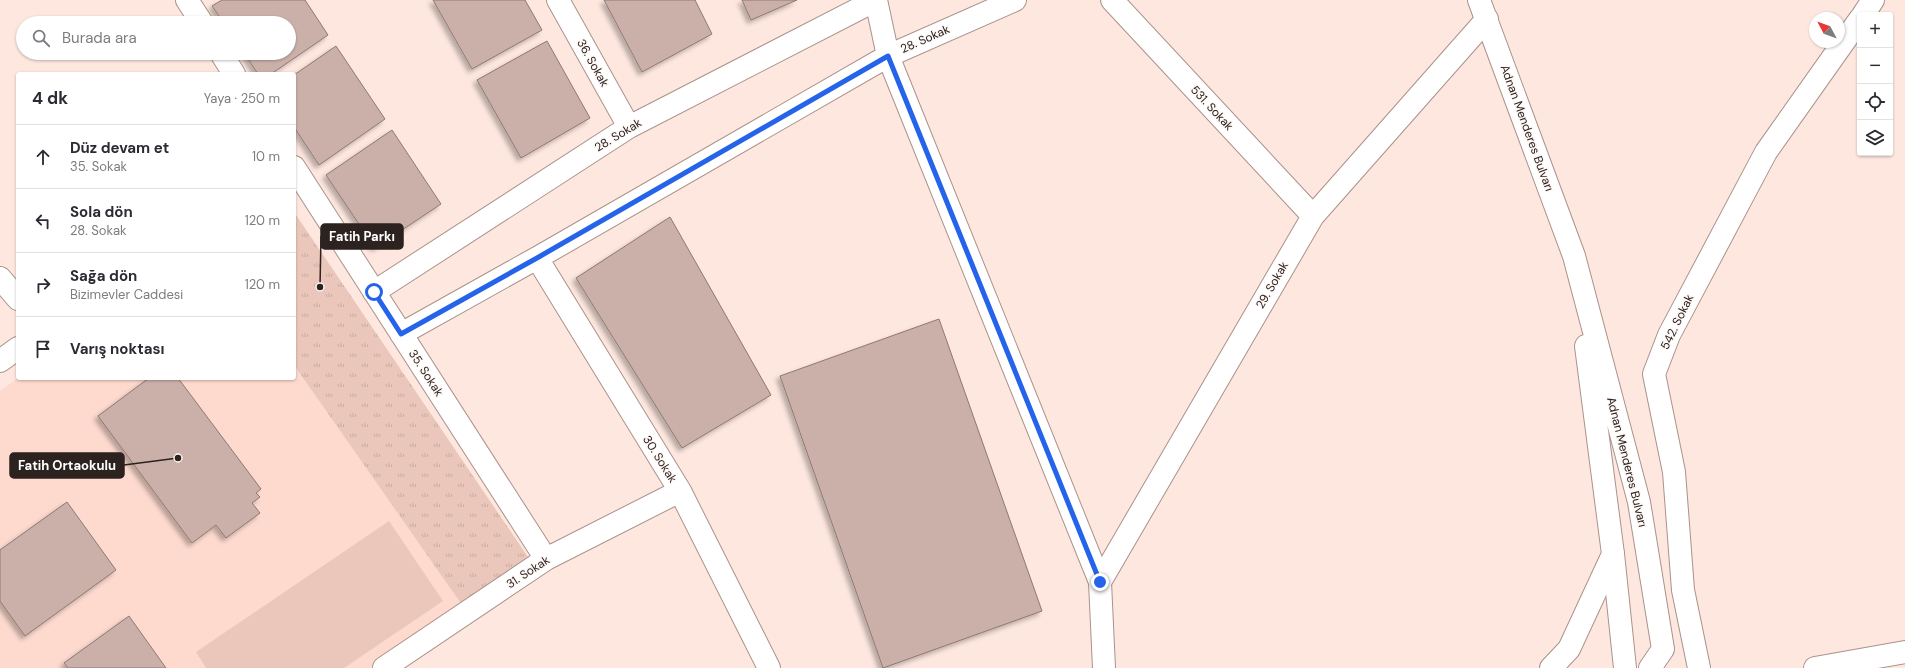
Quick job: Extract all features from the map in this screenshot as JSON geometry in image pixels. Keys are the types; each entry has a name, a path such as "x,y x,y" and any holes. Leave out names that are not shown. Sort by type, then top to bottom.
{"street":[{"path":"187,0 197,16"},
{"name":"36. Sokak","path":"558,0 629,127"},
{"path":"876,0 888,56 1100,582 1104,668"},
{"name":"28. Sokak","path":"374,292 629,127 876,0"},
{"name":"28. Sokak","path":"401,334 537,258 888,56 1015,0"},
{"name":"531. Sokak","path":"1112,0 1313,216"},
{"path":"1864,12 1873,0"},
{"name":"29. Sokak","path":"1100,582 1313,216 1483,10"},
{"name":"Adnan Menderes Bulvarı","path":"1483,10 1574,256 1639,502 1663,649 1650,668"},
{"name":"542. Sokak","path":"1699,668 1683,590 1674,472 1654,374 1668,335 1766,152 1857,23"},
{"path":"225,60 233,72"},
{"name":"35. Sokak","path":"296,170 546,559"},
{"name":"Adnan Menderes Bulvarı","path":"1574,256 1613,554 1625,668"},
{"name":"30. Sokak","path":"537,258 680,491 769,668"},
{"path":"0,278 16,297"},
{"path":"0,361 16,349"},
{"name":"31. Sokak","path":"384,668 546,559 680,491"},
{"path":"1551,668 1569,649 1613,554"},
{"path":"1815,668 1900,658"}],"shaded area":[{"path":"296,368 462,605 370,668 0,668 0,391 16,379 296,380"}],"green space":[{"path":"296,215 530,560 462,605 296,368"},
{"path":"389,521 443,601 344,668 206,668 196,652"}],"building":[{"path":"222,0 305,0 328,35 296,57 296,16 219,16 212,6"},
{"path":"433,0 525,0 542,30 472,69"},
{"path":"604,0 695,0 712,34 642,72"},
{"path":"742,0 797,0 751,20"},
{"path":"547,41 590,118 521,158 477,80"},
{"path":"336,46 385,119 319,165 296,130 296,74"},
{"path":"249,60 291,60 274,72 257,72"},
{"path":"392,130 441,204 375,248 326,175"},
{"path":"670,217 771,395 682,448 576,278"},
{"path":"939,319 1042,611 883,668 780,376"},
{"path":"146,380 179,380 261,489 256,493 260,497 252,503 260,513 226,538 216,525 192,543 98,416"},
{"path":"67,502 116,570 25,636 0,601 0,550"},
{"path":"129,616 166,668 68,668 64,663"}],"place":[{"name":"Fatih Parkı","path":"320,287"},
{"name":"Fatih Ortaokulu","path":"178,458"}],"route":[{"path":"374,292 401,334 537,258 888,56 1100,582"}]}
